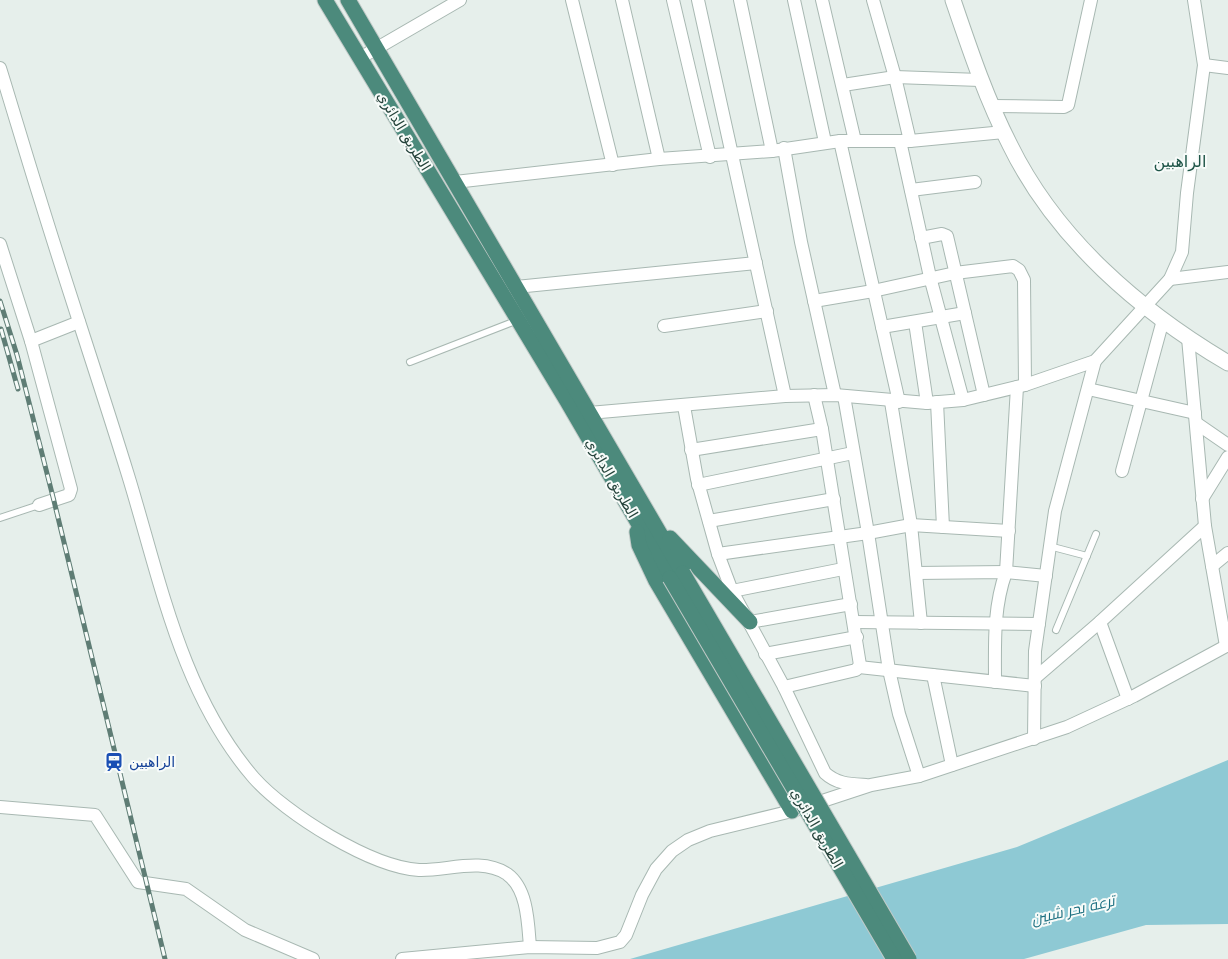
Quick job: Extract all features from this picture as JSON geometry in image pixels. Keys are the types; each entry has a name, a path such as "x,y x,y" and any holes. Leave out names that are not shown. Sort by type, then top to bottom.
{"highway":[{"name":"الطريق الدائري","path":"325,0 518,320 643,519 909,959"},
{"name":"الطريق الدائري","path":"348,0 589,413 643,519"},
{"path":"643,519 750,622"},
{"path":"643,519 640,545 656,581 792,811"},
{"name":"الطريق الدائري","path":"677,576 894,959"}],"street":[{"path":"360,58 460,0"},
{"path":"572,0 612,164"},
{"path":"622,0 659,160"},
{"path":"673,0 710,157"},
{"path":"698,0 785,396"},
{"path":"740,0 814,301 840,395 868,533 889,670 899,714 919,776"},
{"path":"794,0 825,142"},
{"path":"822,0 855,141"},
{"path":"874,0 895,77 911,190 921,238 963,400"},
{"path":"953,0 980,80 1018,161 1047,205 1091,257 1146,308 1188,338 1228,363"},
{"path":"992,106 1064,107 1068,105 1090,0"},
{"path":"589,413 785,396 840,395 895,402 932,403 963,400 1021,386 1095,361 1146,308 1170,279 1182,252 1187,193 1204,64 1194,0"},
{"path":"1204,64 1228,68"},
{"path":"0,68 178,641 194,680 232,749 254,778 278,802 298,817 354,848 405,868 419,870 479,866 496,869 506,874 515,881 521,892 526,910 530,947"},
{"path":"843,85 895,77 980,80"},
{"path":"455,182 612,164 778,150 825,142 905,141 1004,132"},
{"path":"840,141 882,327 895,402 911,525 921,623"},
{"path":"911,190 976,182"},
{"path":"921,238 946,235 984,395"},
{"path":"0,244 31,341 71,489 69,494 39,505"},
{"path":"516,287 756,263"},
{"path":"814,301 873,291 955,272 1013,266 1023,275 1021,386 1006,572 1000,592 995,623 995,682"},
{"path":"1170,279 1228,272"},
{"path":"664,326 767,311"},
{"path":"882,327 965,313"},
{"path":"1122,471 1163,320"},
{"path":"31,341 78,322"},
{"path":"915,322 932,403 943,527"},
{"path":"402,959 530,947 597,948 620,942 626,935 642,895 656,869 672,851 688,840 710,830 792,811 871,786 919,776 1034,739 1067,727 1128,699 1227,645 1205,526 1188,338"},
{"path":"1034,739 1039,624 1049,546 1055,511 1095,361"},
{"path":"1088,389 1141,401 1195,418 1228,445"},
{"path":"814,395 822,429 840,537 843,569 857,637 859,668"},
{"path":"684,406 698,485 718,554 732,591 784,687 825,773 831,779 841,783 871,786"},
{"path":"691,450 822,429"},
{"path":"698,485 853,453"},
{"path":"1202,499 1228,457"},
{"path":"709,521 834,499"},
{"path":"718,554 868,533 911,525 1009,531"},
{"path":"784,687 859,668 995,682 1035,682 1205,526"},
{"path":"1212,566 1228,553"},
{"path":"732,591 843,569"},
{"path":"916,573 1006,572 1046,576"},
{"path":"750,622 851,604"},
{"path":"854,622 1039,624"},
{"path":"1100,622 1128,699"},
{"path":"765,654 857,637"},
{"path":"933,675 952,765"},
{"path":"0,807 82,812 95,815 138,882 186,888 245,930 313,959"}],"lane":[{"path":"410,362 518,320"},
{"path":"0,518 39,505"},
{"path":"1056,630 1096,534"},
{"path":"1049,546 1087,556"}],"water":[{"name":"ترعة بحر شبين","path":"1228,760 1228,924 1146,925 1024,959 630,959 1017,847"}],"railway":[{"path":"0,301 17,355 54,501 165,959"},
{"path":"1,329 18,389"}],"place":[{"name":"الراهبين","path":"114,762"}],"district":[{"name":"الراهبين","path":"1180,161"}]}
